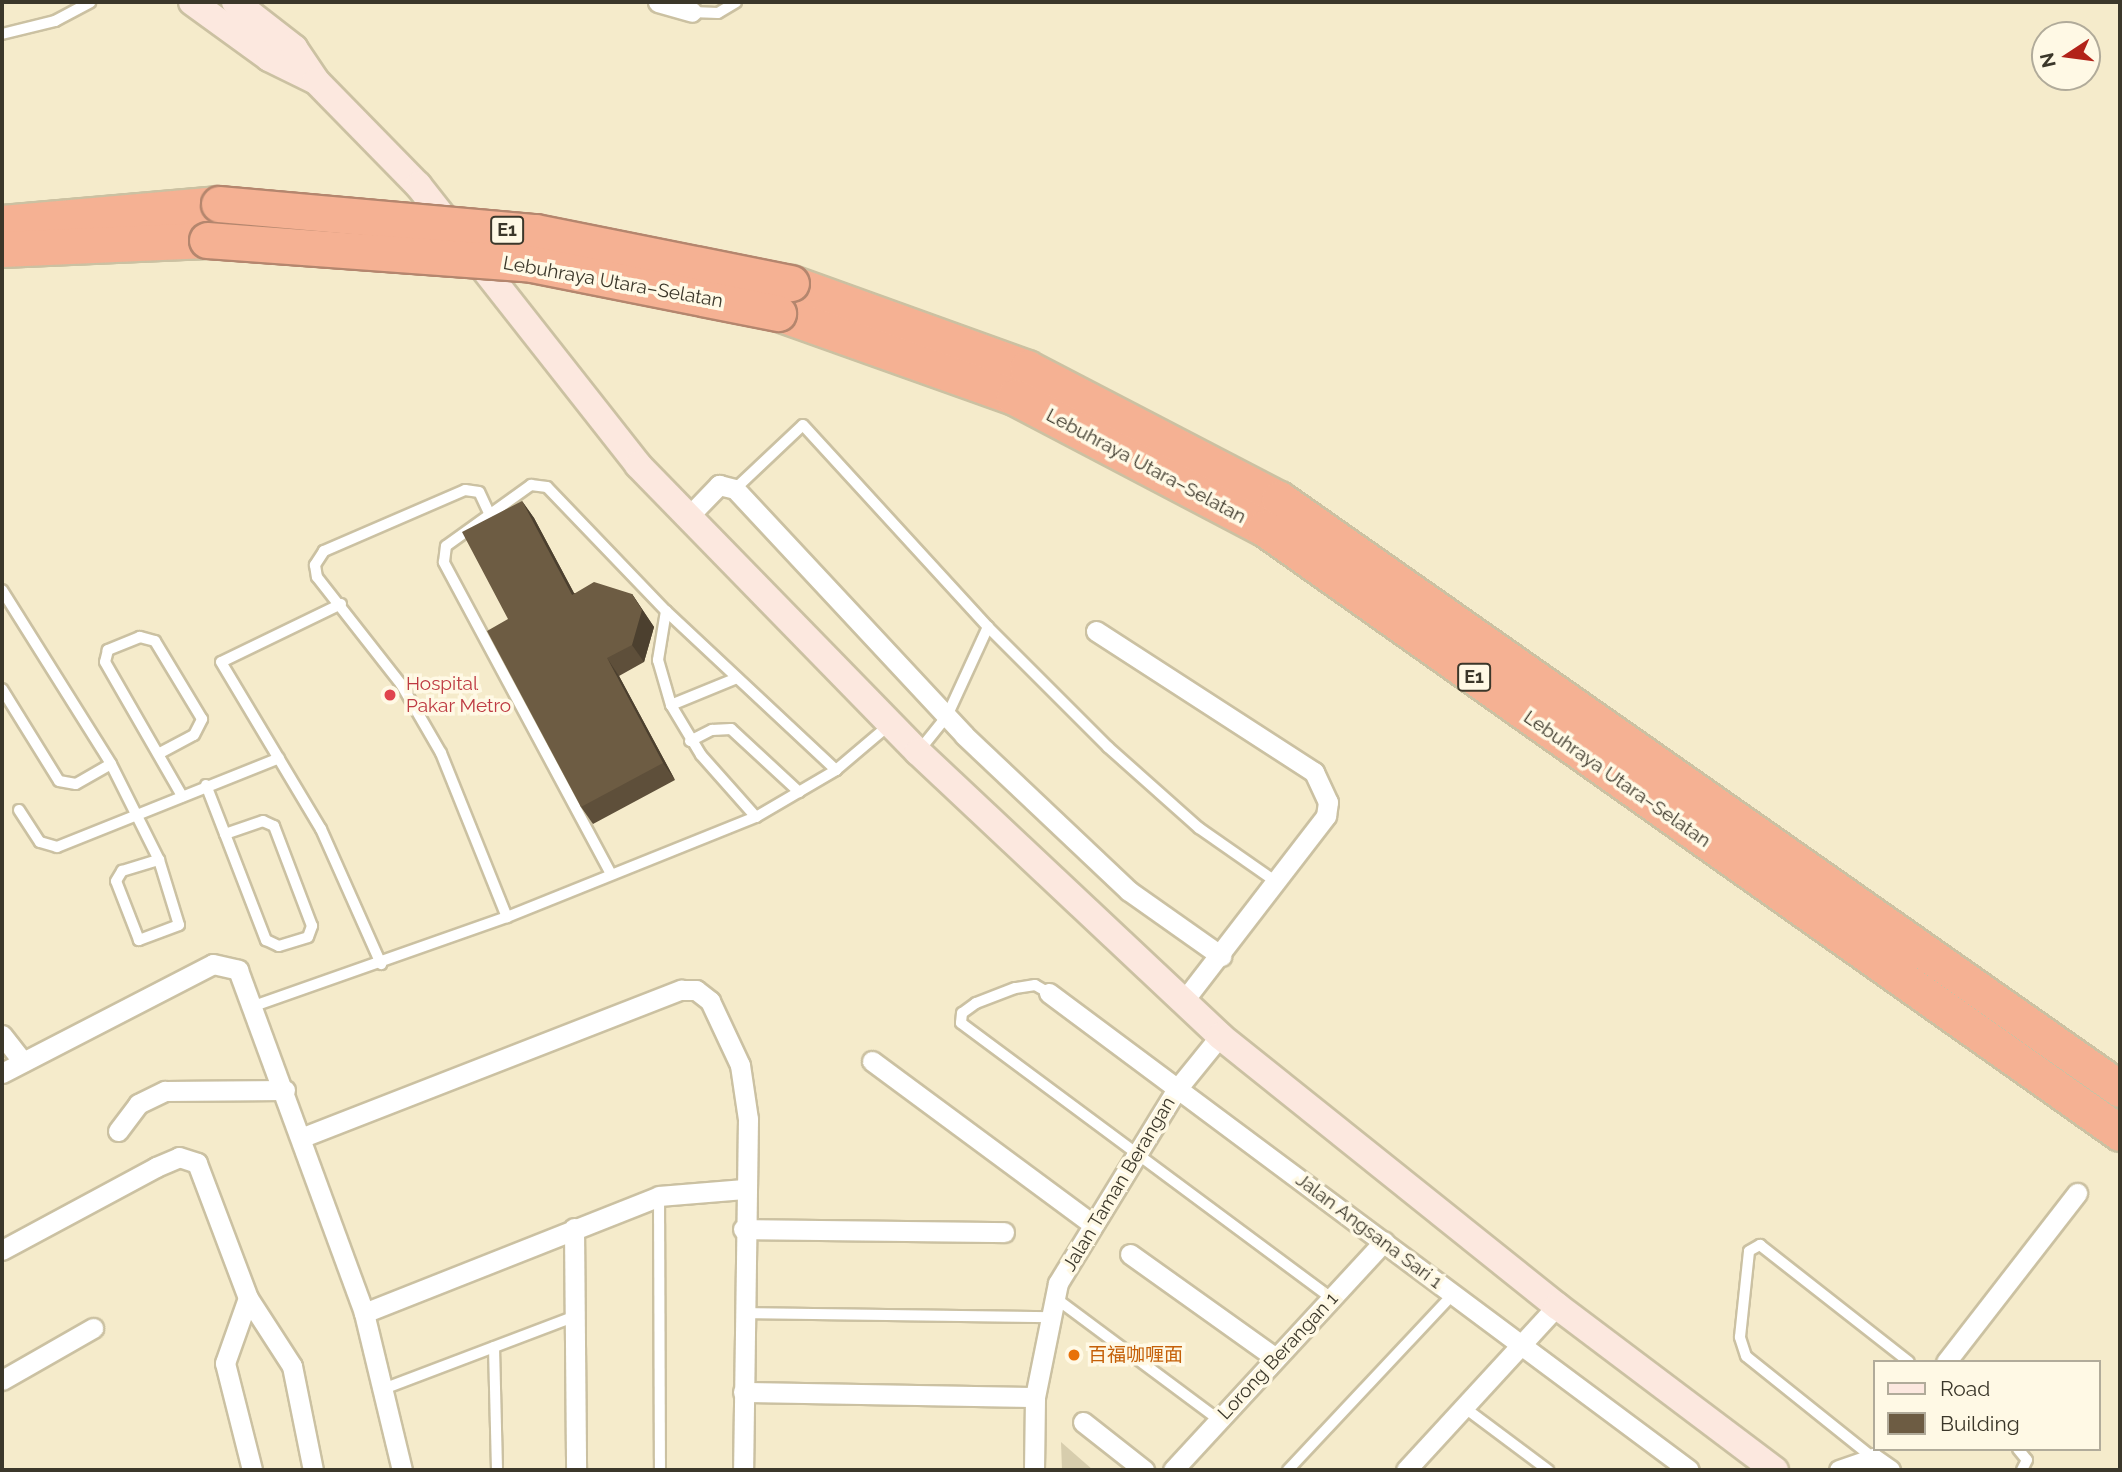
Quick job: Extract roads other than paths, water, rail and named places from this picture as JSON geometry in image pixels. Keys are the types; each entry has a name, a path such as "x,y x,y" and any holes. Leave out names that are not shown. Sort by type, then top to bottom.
{"highway":[{"name":"Lebuhraya Utara–Selatan","path":"2,223 219,204 535,232 785,298 1027,368 1279,499 2120,1089"},
{"name":"Lebuhraya Utara–Selatan","path":"2,249 207,240 532,264 785,298 1014,397 1264,528 2120,1133"}],"main road":[{"path":"192,2 269,58 316,81"},
{"path":"235,2 294,48 316,81 418,185 590,408 688,517 889,725 1220,1036 1557,1306 1777,1469"}],"street":[{"path":"662,2 692,12"},
{"path":"688,517 719,485 735,489 947,716 1129,891 1221,956"},
{"path":"1096,631 1314,772 1328,802 1325,816 1221,956 1182,1002"},
{"path":"2,1073 213,964 238,970 303,1137 364,1313 386,1388 402,1470"},
{"path":"303,1137 681,990 696,990 710,1001 740,1065 748,1119 743,1229 743,1470"},
{"name":"Jalan Angsana Sari 1","path":"1048,993 1689,1470"},
{"path":"2,1035 23,1062"},
{"name":"Jalan Taman Berangan","path":"1034,1470 1035,1397 1048,1317 1054,1297 1091,1224 1177,1089 1220,1036"},
{"path":"872,1061 1091,1224"},
{"path":"118,1131 138,1104 165,1091 285,1090"},
{"path":"2,1250 156,1167 189,1159 197,1163 248,1298 292,1366 313,1470"},
{"path":"364,1313 659,1196 744,1189"},
{"path":"1948,1360 2077,1193"},
{"path":"574,1228 576,1470"},
{"path":"743,1229 1004,1232"},
{"name":"Lorong Berangan 1","path":"1172,1470 1384,1241"},
{"path":"1130,1254 1276,1358"},
{"path":"248,1298 225,1363 252,1470"},
{"path":"1406,1470 1557,1306"},
{"path":"2,1380 93,1328"},
{"path":"743,1392 1035,1397"},
{"path":"1083,1422 1144,1470"},
{"path":"1839,1470 1872,1462 1890,1470"}],"lane":[{"path":"2,34 55,21 90,2"},
{"path":"692,12 718,13 736,2"},
{"path":"735,489 803,425 988,627 1158,794 1275,881"},
{"path":"611,874 444,562 446,546 531,485 547,486 666,611 836,770"},
{"path":"489,513 479,492 465,490 324,551 315,565 317,577 341,604 401,684 441,753 507,917"},
{"path":"2,590 111,764 159,860 179,925 138,940 116,881 122,871 159,860"},
{"path":"341,604 221,662 321,829 381,964"},
{"path":"666,611 658,660 671,705 690,741 756,817"},
{"path":"918,752 947,716 988,627"},
{"path":"160,753 194,736 202,719 155,641 140,637 104,656 182,796"},
{"path":"671,705 737,678"},
{"path":"2,689 59,781 76,784 111,764"},
{"path":"254,1006 381,964 507,917 756,817 836,770 889,725"},
{"path":"690,741 731,729 799,792"},
{"path":"19,810 49,848 279,758"},
{"path":"206,785 266,940 279,946 308,937 312,926 274,826 263,821 225,834"},
{"path":"1048,993 1035,985 1015,988 976,1003 962,1013 961,1023 1332,1299"},
{"path":"659,1196 660,1470"},
{"path":"1872,1462 1746,1356 1740,1337 1749,1251 1760,1245 1906,1360"},
{"path":"1288,1470 1453,1294"},
{"path":"1054,1297 1219,1420"},
{"path":"743,1313 1048,1317"},
{"path":"386,1388 573,1317"},
{"path":"494,1347 497,1470"},
{"path":"1465,1408 1548,1470"},
{"path":"2019,1451 2026,1460 2022,1470"}],"place":[{"name":"Hospital Pakar Metro","path":"390,695"},
{"name":"百福咖喱面","path":"1074,1355"}]}
